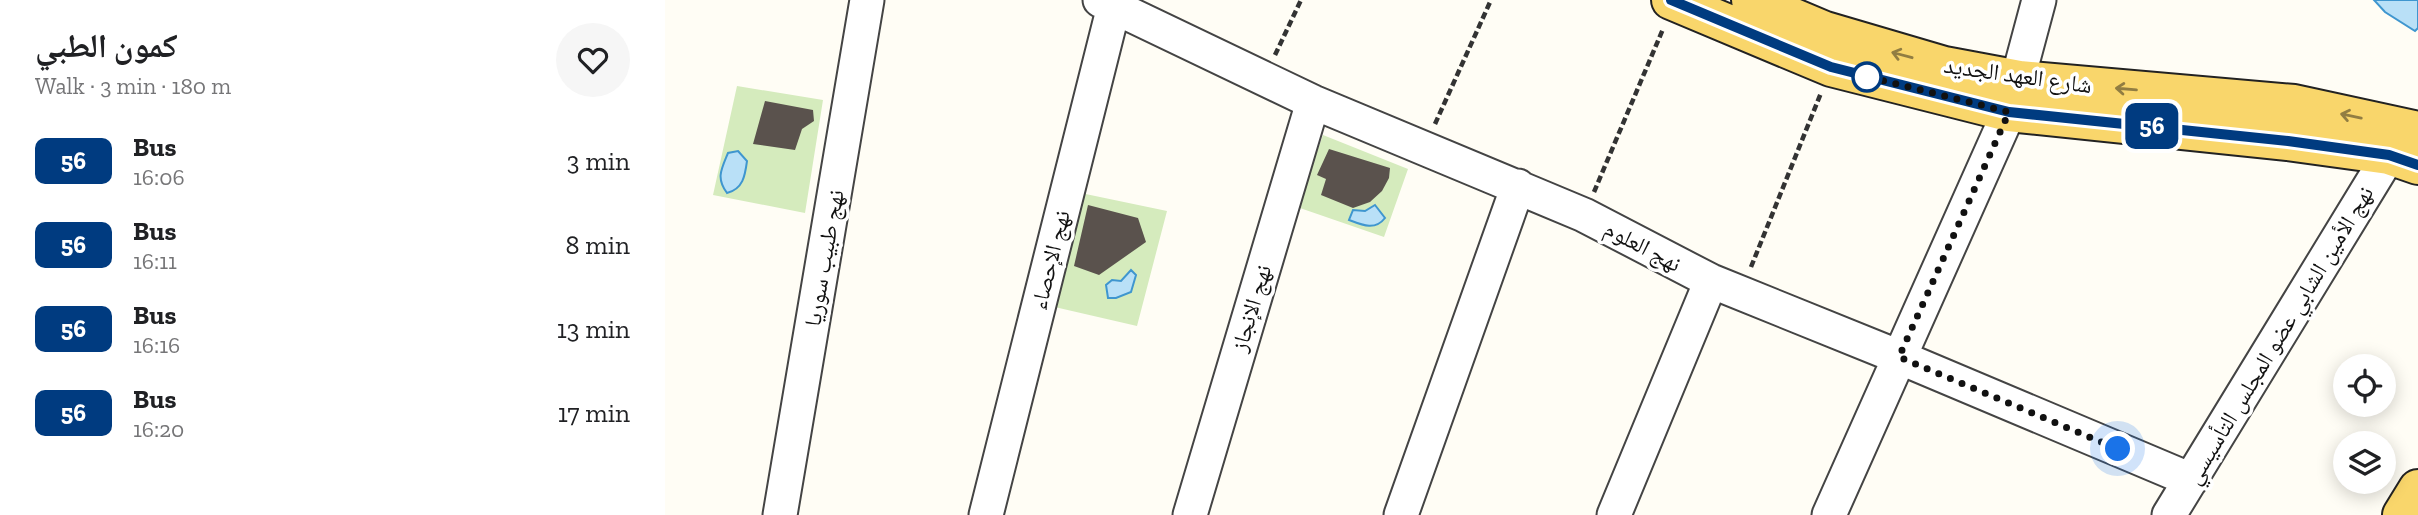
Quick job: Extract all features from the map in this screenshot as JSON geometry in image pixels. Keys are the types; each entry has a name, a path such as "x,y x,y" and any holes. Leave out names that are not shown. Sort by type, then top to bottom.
{"main road":[{"name":"شارع العهد الجديد","path":"1751,0 1825,31 1944,66 2014,96 2294,104 2418,131"},
{"name":"شارع العهد الجديد","path":"1673,1 1831,67 2403,160"},
{"path":"2402,515 2418,489"}],"street":[{"name":"نهج طبيب سوريا","path":"781,515 867,0"},
{"path":"1829,515 2014,96 2039,0"},
{"name":"نهج العلوم","path":"1107,3 1313,102 1584,215 1726,288 1899,357 2191,480"},
{"name":"نهج الإحصاء","path":"986,515 1107,3"},
{"name":"نهج الإنجاز","path":"1190,515 1313,102"},
{"name":"نهج الأمين الشابي عضو المجلس التأسيسي","path":"2169,515 2403,160"},
{"path":"1401,515 1518,186"},
{"path":"1614,515 1726,288"}],"path":[{"path":"1265,78 1301,0"},
{"path":"1425,148 1491,0"},
{"path":"1584,215 1673,1"},
{"path":"1726,288 1831,67"}],"green space":[{"path":"737,86 823,100 805,213 713,195"},
{"path":"1323,135 1408,169 1384,237 1297,207"},
{"path":"1076,192 1167,211 1137,326 1046,305"}],"water":[{"path":"2374,0 2418,0 2418,28 2415,31 2385,12"},
{"path":"738,151 747,161 744,177 737,188 727,193 722,183 722,169 728,153"},
{"path":"1375,205 1385,218 1377,225 1368,226 1349,220 1353,210 1365,211"},
{"path":"1131,270 1136,275 1131,292 1108,298 1106,285 1112,280 1121,281"}],"building":[{"path":"765,101 813,110 814,121 802,129 795,150 753,144"},
{"path":"1329,149 1390,168 1389,178 1382,191 1370,202 1353,208 1321,195 1326,179 1317,175"},
{"path":"1088,205 1138,218 1146,242 1099,275 1074,266"}],"bus line":[{"name":"56","path":"1671,0 1831,67 2009,112 2288,141 2389,155 2418,165"}],"route":[{"path":"1867,77 1857,74 2009,112 1899,357 2118,449"}]}
